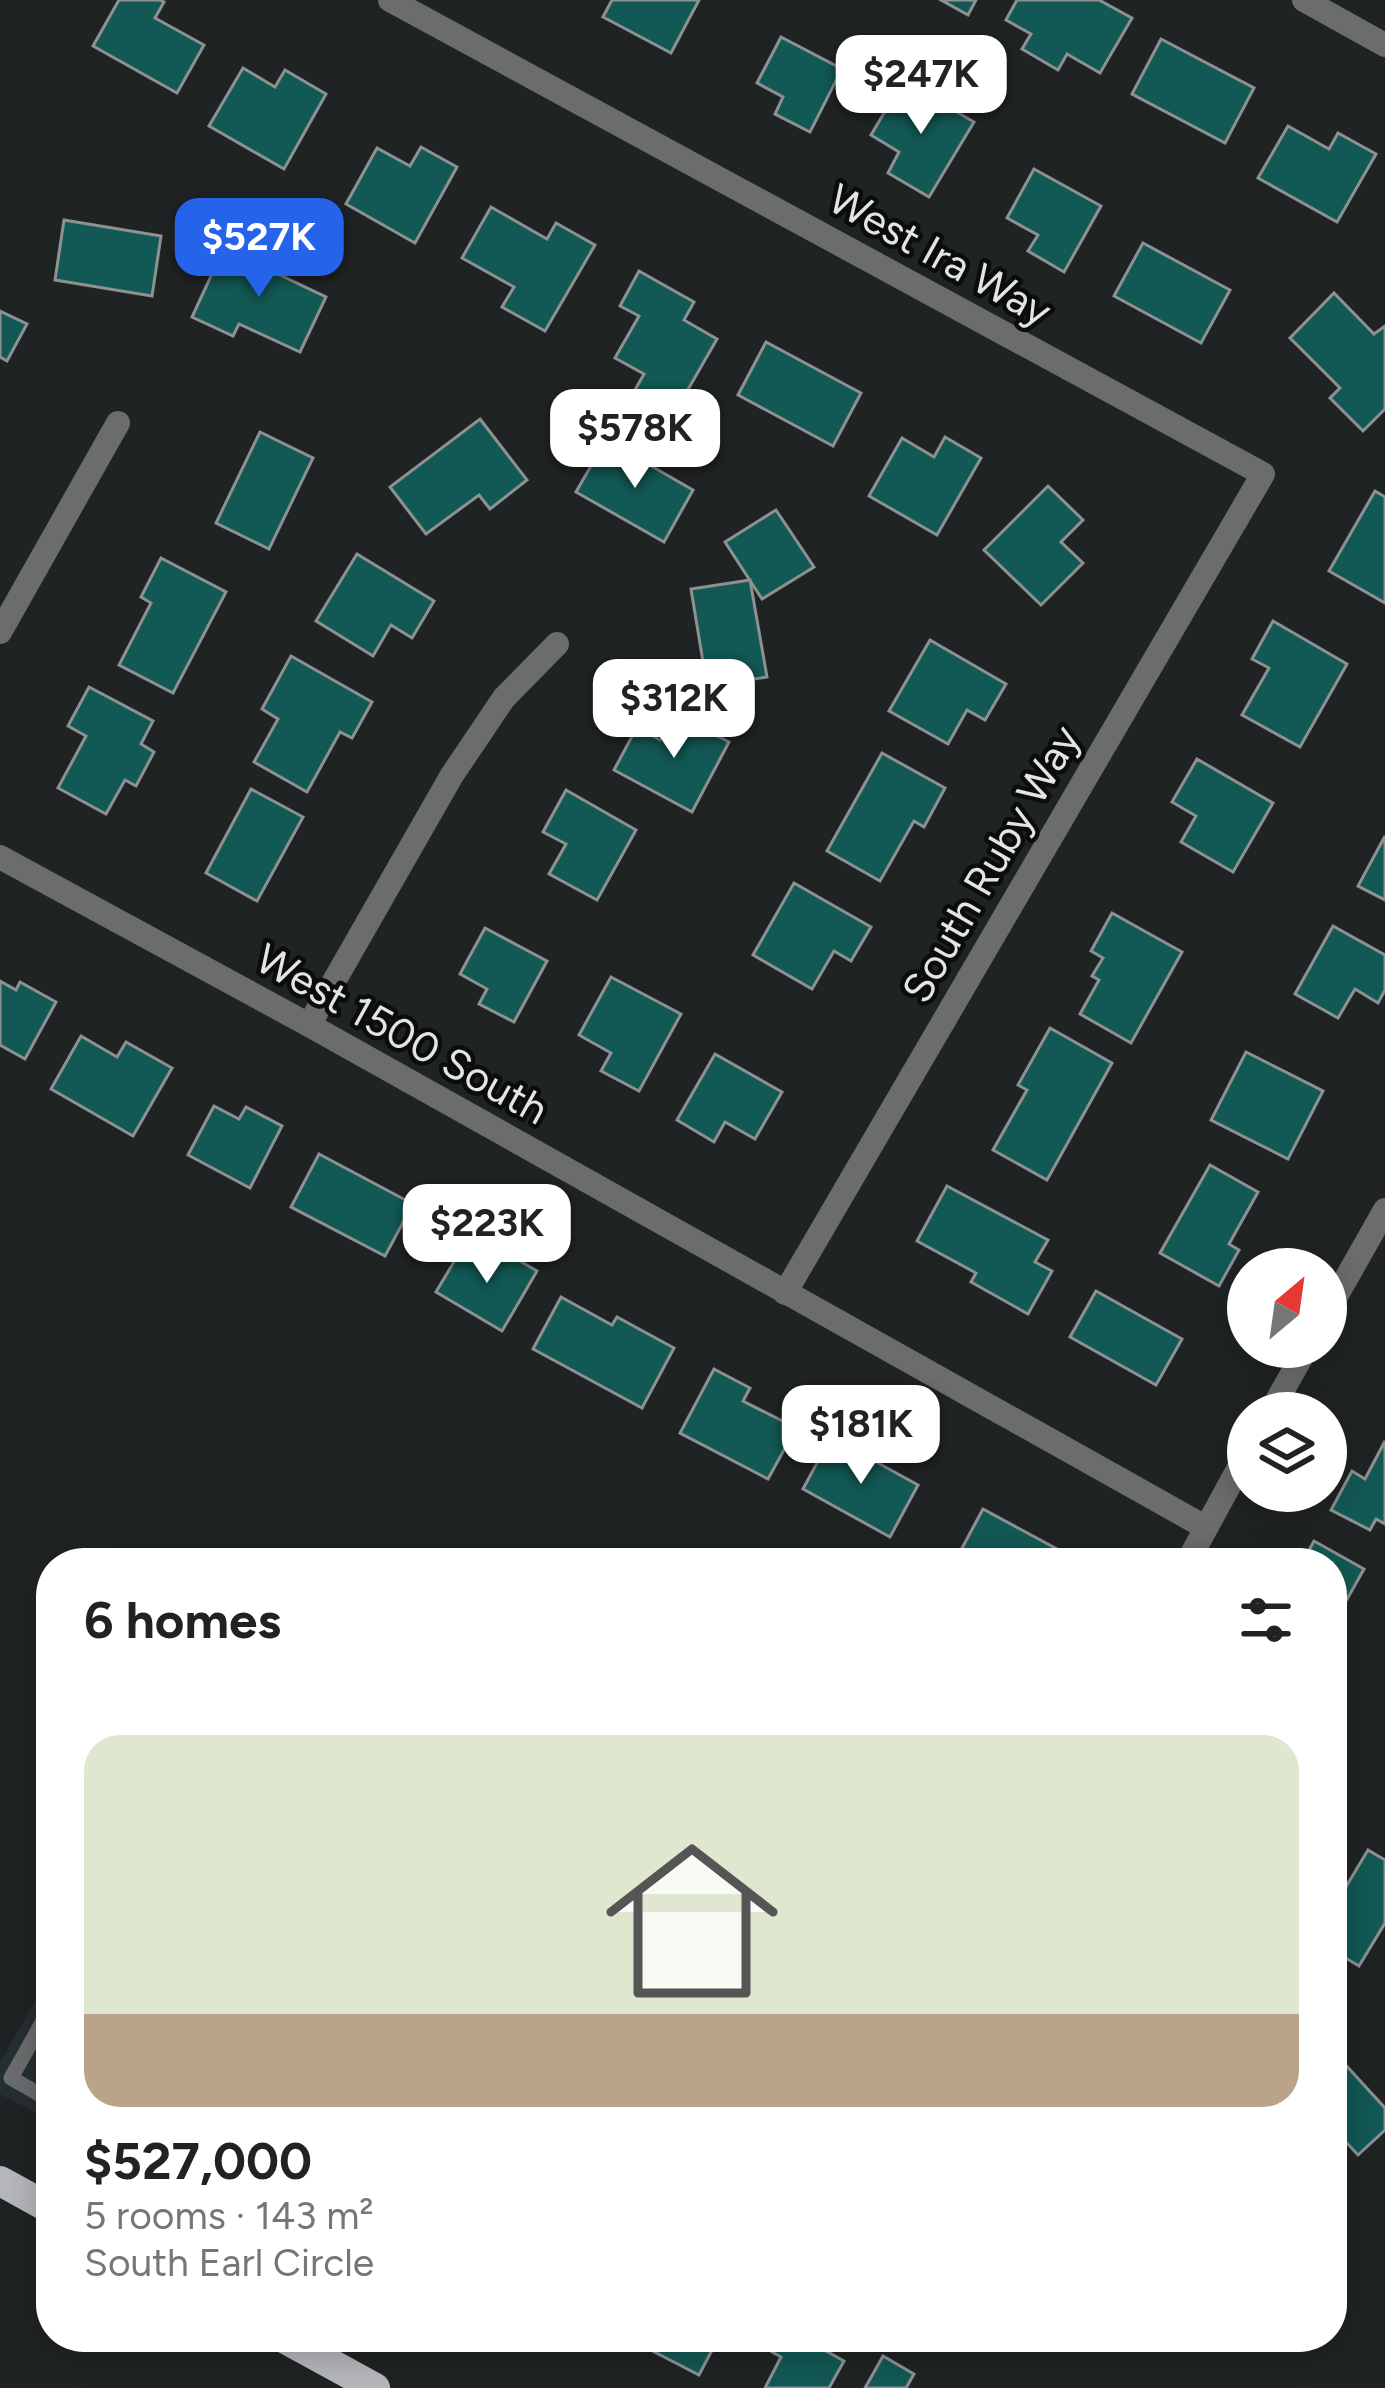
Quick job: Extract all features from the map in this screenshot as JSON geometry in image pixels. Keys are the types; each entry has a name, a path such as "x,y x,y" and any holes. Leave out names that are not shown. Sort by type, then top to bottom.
{"main road":[{"path":"0,2181 36,2201"},
{"path":"313,2352 375,2388"}],"street":[{"name":"West Ira Way","path":"390,0 1263,475"},
{"path":"1304,0 1385,45"},
{"path":"0,632 118,422"},
{"name":"South Ruby Way","path":"785,1293 1263,475"},
{"path":"308,1024 452,775 504,698 557,644"},
{"name":"West 1500 South","path":"0,857 1205,1526"},
{"path":"1347,1277 1385,1210"},
{"path":"1194,1548 1227,1488"}],"lane":[{"path":"36,2034 11,2078 36,2092"}],"shaded area":[{"path":"36,1999 36,2113 0,2094 0,2063"}],"building":[{"path":"119,0 164,2 155,18 204,45 177,93 93,46"},
{"path":"612,0 699,0 671,53 603,17"},
{"path":"941,0 976,0 968,15"},
{"path":"1017,0 1099,0 1132,18 1100,73 1067,54 1058,70 1022,49 1031,34 1006,20"},
{"path":"781,37 842,69 810,132 775,114 783,97 757,83"},
{"path":"1161,39 1254,88 1225,143 1132,94"},
{"path":"243,68 275,87 285,70 326,94 284,169 209,126"},
{"path":"903,81 974,122 929,197 888,173 899,152 871,135"},
{"path":"1288,126 1329,149 1338,133 1376,154 1337,222 1258,178"},
{"path":"421,147 457,167 415,243 346,204 377,148 410,166"},
{"path":"1034,169 1101,206 1064,272 1028,251 1038,235 1007,218"},
{"path":"491,207 547,239 556,223 595,245 545,331 502,307 514,287 462,258"},
{"path":"64,220 161,236 152,296 55,280"},
{"path":"1143,243 1230,290 1201,343 1114,296"},
{"path":"254,247 286,262 280,275 326,297 300,352 239,324 233,336 192,317 223,250 247,261"},
{"path":"639,271 694,302 684,320 717,339 675,412 635,390 644,374 615,358 639,316 620,306"},
{"path":"1334,293 1374,334 1385,326 1385,409 1363,431 1330,398 1340,388 1290,338"},
{"path":"0,311 27,324 7,361 0,357"},
{"path":"766,342 861,393 833,446 738,395"},
{"path":"480,419 527,480 490,509 479,495 426,534 390,487"},
{"path":"260,432 313,458 269,549 216,523"},
{"path":"945,437 981,458 937,535 869,496 902,438 934,457"},
{"path":"606,440 693,490 664,542 576,492"},
{"path":"1048,486 1083,520 1061,542 1083,563 1041,605 984,550"},
{"path":"1375,491 1385,497 1385,603 1329,571"},
{"path":"776,510 814,567 762,599 725,542"},
{"path":"357,554 434,601 412,638 391,625 373,656 316,621"},
{"path":"161,558 226,592 173,693 119,665 151,603 141,597"},
{"path":"750,580 767,677 707,686 691,589"},
{"path":"1273,621 1347,664 1300,747 1242,715 1269,668 1252,659"},
{"path":"930,640 1006,684 985,720 967,710 948,744 889,711"},
{"path":"291,656 372,702 352,738 340,732 307,792 254,762 278,719 262,709"},
{"path":"89,687 153,721 141,744 154,752 136,786 125,780 106,814 58,788 86,736 68,726"},
{"path":"675,713 729,742 692,812 614,770 637,727 660,740"},
{"path":"882,753 945,788 924,827 914,821 880,881 827,851"},
{"path":"1197,759 1273,803 1233,872 1181,842 1196,816 1172,802"},
{"path":"251,789 303,817 257,901 206,873"},
{"path":"566,790 636,830 597,900 549,874 566,844 543,832"},
{"path":"1385,836 1385,900 1358,886"},
{"path":"794,883 871,927 851,961 834,951 812,989 753,955"},
{"path":"1112,913 1182,952 1131,1043 1080,1014 1099,980 1092,976 1103,958 1091,951"},
{"path":"1333,926 1385,955 1385,990 1378,1003 1355,989 1338,1018 1295,994"},
{"path":"485,928 547,961 514,1022 479,1004 487,989 460,974"},
{"path":"611,977 681,1014 639,1091 601,1071 611,1053 579,1035"},
{"path":"0,981 16,990 20,982 56,1002 25,1059 0,1045"},
{"path":"1050,1028 1112,1063 1047,1180 993,1150 1027,1090 1018,1085"},
{"path":"81,1036 117,1057 126,1042 172,1068 133,1136 51,1089"},
{"path":"1246,1052 1323,1091 1288,1159 1211,1120"},
{"path":"715,1054 782,1092 755,1139 725,1122 714,1142 677,1120"},
{"path":"214,1106 239,1119 246,1107 282,1126 250,1188 188,1155"},
{"path":"319,1154 413,1204 385,1256 291,1207"},
{"path":"1210,1165 1258,1192 1229,1244 1236,1248 1227,1248 1227,1272 1219,1286 1160,1253"},
{"path":"947,1186 1048,1240 1035,1262 1052,1271 1028,1314 971,1282 976,1273 917,1241"},
{"path":"461,1250 491,1267 501,1250 537,1271 502,1331 436,1292"},
{"path":"1096,1291 1182,1339 1156,1385 1070,1337"},
{"path":"561,1297 612,1325 617,1317 674,1348 642,1408 533,1349"},
{"path":"714,1369 750,1388 743,1401 796,1428 768,1479 680,1433"},
{"path":"831,1437 918,1485 890,1537 803,1489"},
{"path":"1385,1441 1385,1524 1376,1519 1370,1530 1335,1512 1347,1512 1347,1480 1352,1471 1365,1479"},
{"path":"983,1509 1055,1548 962,1548"},
{"path":"1347,1559 1364,1569 1347,1599"},
{"path":"1368,1850 1385,1860 1385,1923 1359,1966 1347,1959 1347,1885"},
{"path":"1347,2066 1385,2108 1385,2130 1358,2155 1347,2143"},
{"path":"655,2352 711,2352 699,2375"},
{"path":"772,2352 828,2352 844,2361 829,2388 765,2388 781,2357"},
{"path":"883,2356 914,2374 906,2388 865,2388"}]}
